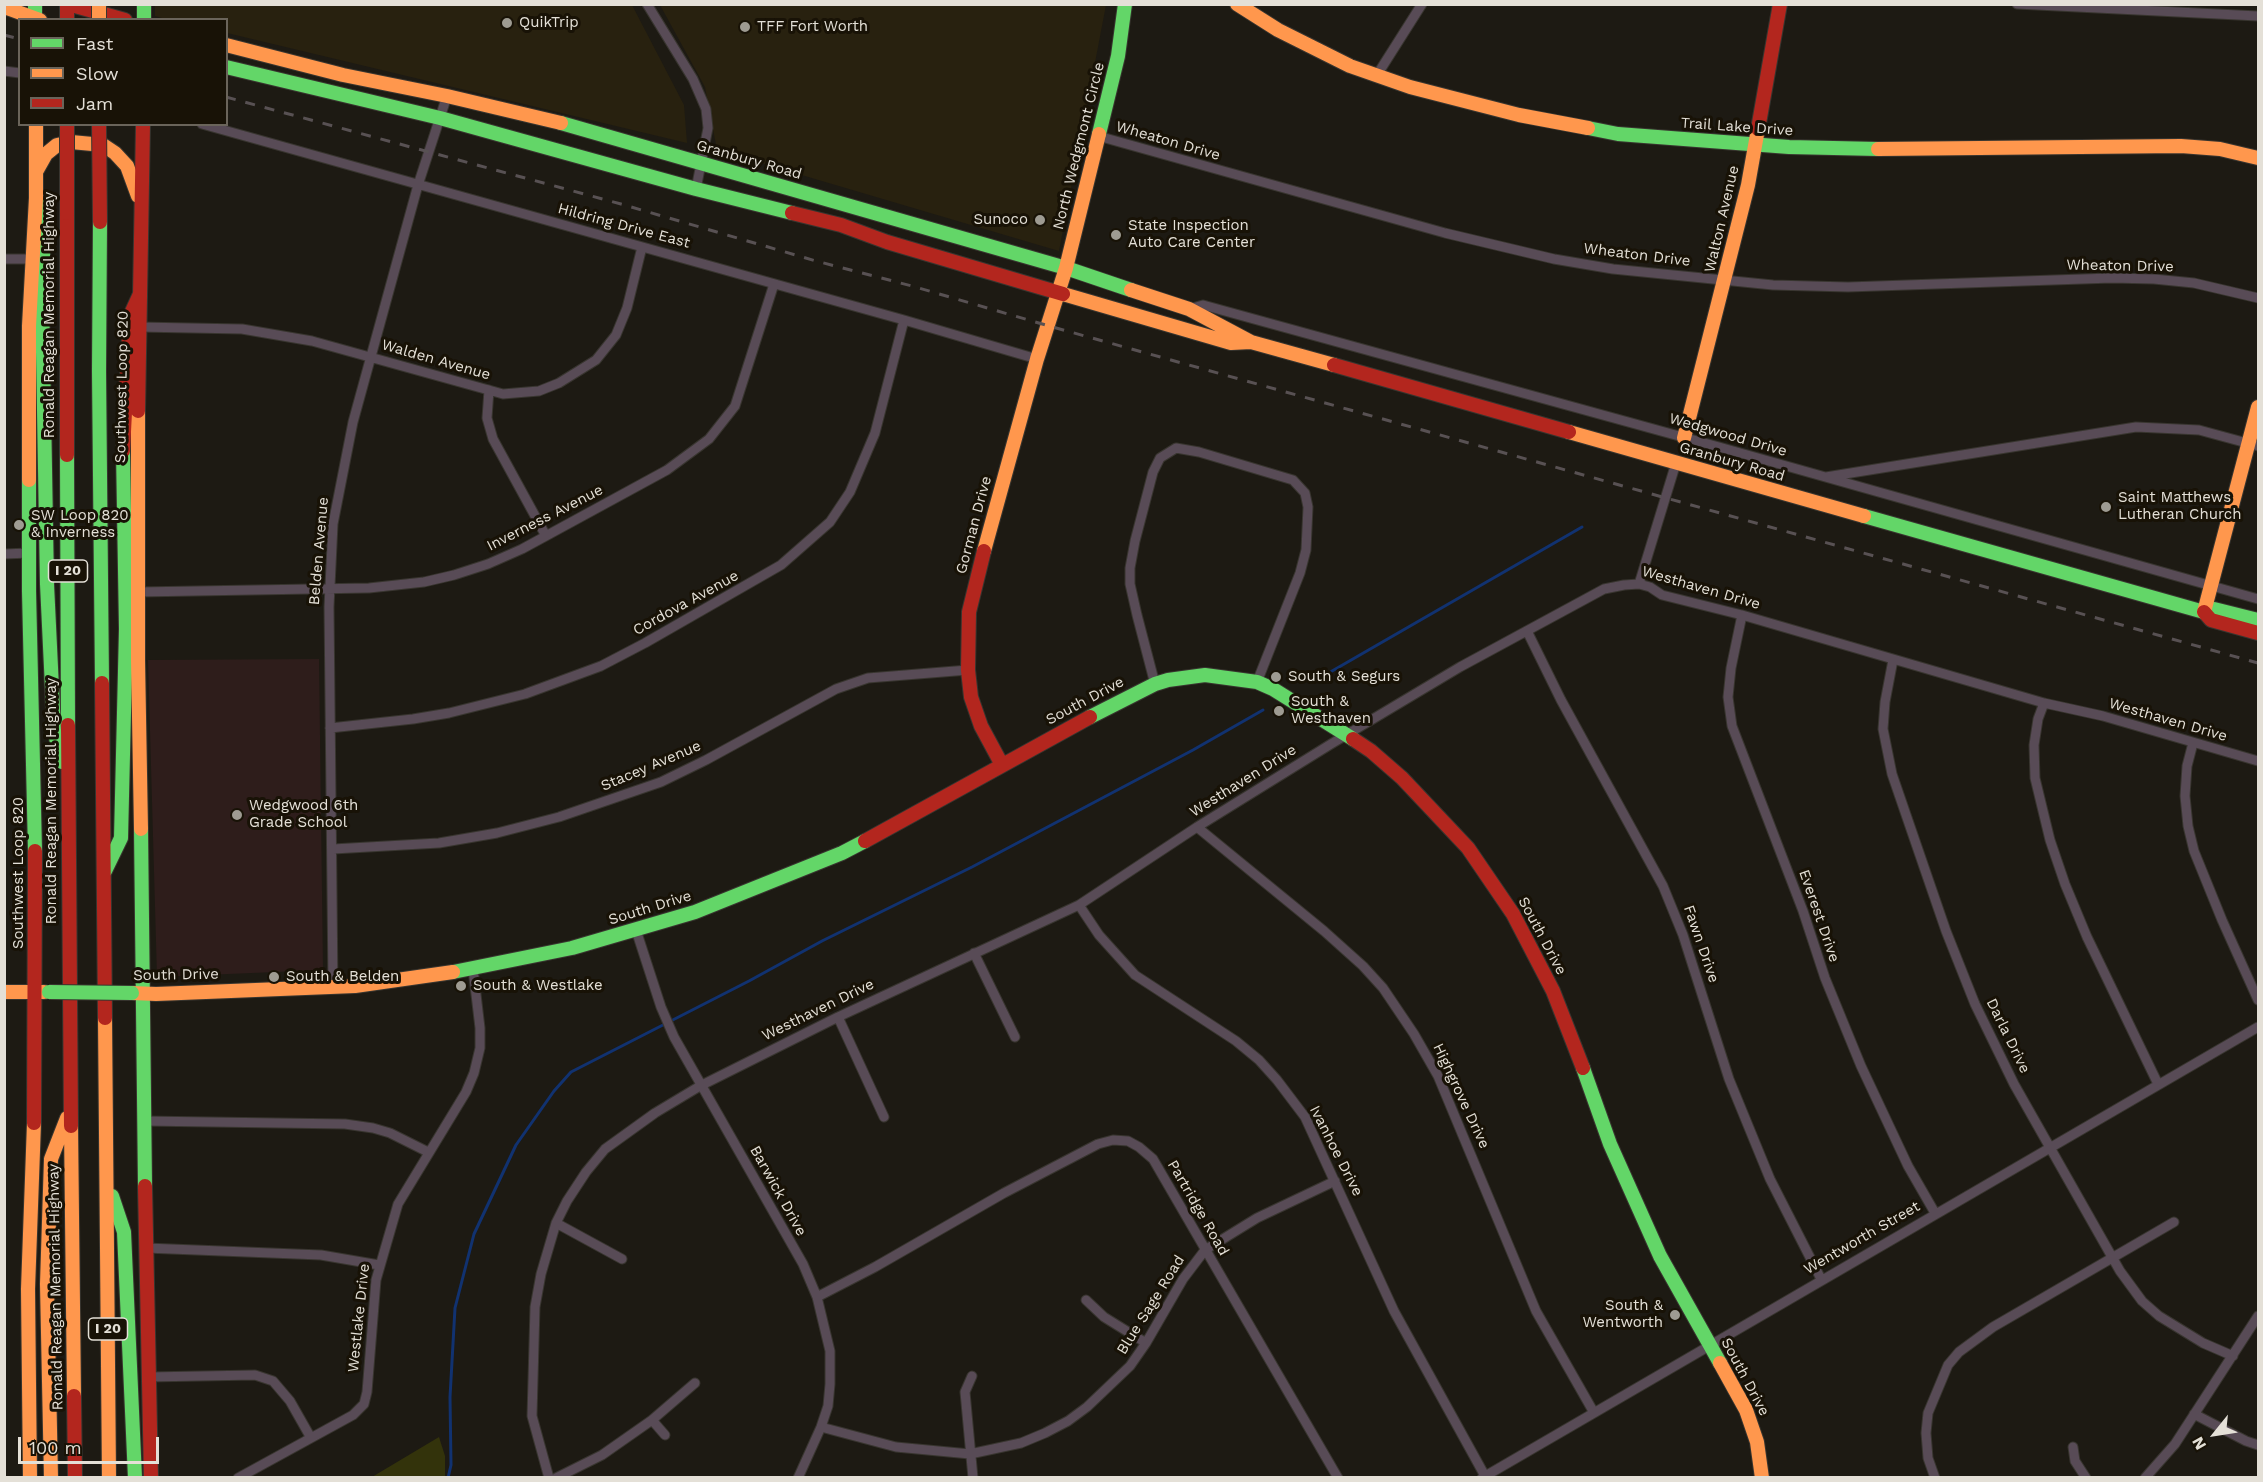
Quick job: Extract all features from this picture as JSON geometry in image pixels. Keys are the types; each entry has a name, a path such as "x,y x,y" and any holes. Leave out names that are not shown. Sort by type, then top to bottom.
{"main road":[{"path":"68,4 118,18"},
{"name":"North Wedgmont Circle","path":"1059,294 1118,56 1125,4"},
{"name":"Walton Avenue","path":"1684,438 1748,185 1780,4"},
{"name":"Trail Lake Drive","path":"1242,6 1278,30 1340,61 1410,87 1566,126 1618,134 1754,145 1925,150 2181,146 2220,149 2259,158"},
{"path":"4,7 36,15"},
{"name":"Granbury Road","path":"228,46 344,75 447,96 573,126 1066,268 1188,309 1251,342 2204,612 2214,609 2259,620"},
{"name":"Granbury Road","path":"228,67 440,118 696,189 841,225 886,242 1059,294 1231,343 1251,342"},
{"name":"Southwest Loop 820","path":"30,1478 28,1288 35,1104 43,992 29,553 29,326 37,171 36,126"},
{"name":"Ronald Reagan Memorial Highway","path":"67,126 70,1108 75,1478"},
{"name":"I 20","path":"99,126 109,1478"},
{"name":"Southwest Loop 820","path":"143,126 137,444 138,993 144,1121 151,1478"},
{"path":"37,171 46,154 57,145 71,142 103,145 115,153 127,166 141,207"},
{"path":"36,198 44,223 42,294 46,562 54,730 69,786"},
{"path":"103,874 121,838 126,629 123,429 130,316 140,294"},
{"name":"Gorman Drive","path":"1002,765 981,726 971,697 968,670 969,612 1037,359 1059,294"},
{"path":"1104,305 1129,305 1167,315 1188,309"},
{"path":"2204,612 2253,444 2259,407"},
{"name":"Granbury Road","path":"2204,612 2211,620 2259,633"},
{"name":"South Drive","path":"4,992 138,993 333,988 472,969 572,948 704,908 842,853 1116,702 1155,684 1167,680 1205,675 1257,682 1273,689 1347,735 1371,751 1402,778 1468,848 1513,914 1532,947 1561,1010 1610,1144 1660,1256 1751,1424 1757,1442 1762,1478"},
{"path":"51,1478 47,1284 51,1158 70,1108"},
{"path":"107,1180 124,1232 135,1478"}],"street":[{"path":"647,4 693,79 706,109 708,128 696,189"},
{"path":"1377,75 1422,4"},
{"path":"2017,4 2259,16"},
{"name":"Belden Avenue","path":"333,988 330,589 333,524 346,451 371,357 418,185 447,96"},
{"name":"Hildring Drive East","path":"209,126 1037,359"},
{"name":"Wheaton Drive","path":"1098,136 1444,233 1554,259 1613,269 1773,285 1848,287 2112,278 2154,279 2194,283 2259,298"},
{"name":"Walden Avenue","path":"139,327 242,329 302,339 503,394 539,392 559,383 596,360 616,335 642,247"},
{"path":"4,259 33,259"},
{"name":"Inverness Avenue","path":"138,592 369,588 424,582 488,564 546,536 667,470 709,439 735,406 774,284"},
{"name":"Wedgwood Drive","path":"1188,309 1203,306 1719,447 2259,599"},
{"name":"Cordova Avenue","path":"330,728 422,717 525,694 601,666 781,566 830,522 850,492 875,433 904,320"},
{"path":"489,390 487,418 493,439 546,536"},
{"path":"1824,478 2136,427 2199,430 2253,444"},
{"path":"1155,684 1132,594 1130,568 1150,484 1160,459 1176,448 1184,448 1293,480 1305,493 1308,514 1306,550 1300,573 1257,682"},
{"path":"1639,584 1677,463"},
{"path":"4,554 29,553"},
{"name":"Westhaven Drive","path":"549,1478 532,1416 535,1306 541,1274 556,1223 586,1172 605,1149 655,1113 700,1086 838,1017 1079,905 1197,827 1347,735 1460,667 1604,589 1639,584 1650,587 1662,595 1742,615 2044,703 2103,716 2259,761"},
{"name":"Everest Drive","path":"1742,615 1731,668 1728,698 1732,726 1803,911 1825,978 1852,1044 1908,1166 1935,1214"},
{"name":"Fawn Drive","path":"1527,631 1561,700 1663,886 1683,935 1729,1079 1770,1179 1821,1279"},
{"name":"Darla Drive","path":"1893,660 1885,702 1883,729 1892,774 1946,931 1975,1004 2014,1084 2112,1258 2142,1301 2159,1316 2203,1342 2233,1356"},
{"name":"Stacey Avenue","path":"333,849 439,843 497,833 559,817 661,782 836,689 868,678 968,670"},
{"path":"2044,703 2038,719 2034,745 2037,787 2050,840 2064,884 2087,936 2158,1084"},
{"path":"2193,742 2187,766 2185,796 2192,842 2222,920 2259,1000"},
{"name":"Highgrove Drive","path":"1197,827 1324,931 1363,966 1383,988 1414,1034 1438,1076 1536,1311 1593,1411"},
{"name":"Ivanhoe Drive","path":"1079,905 1118,957 1135,975 1236,1041 1271,1073 1305,1117 1394,1311 1483,1477"},
{"name":"Barwick Drive","path":"636,930 661,1007 674,1038 802,1264 817,1297 830,1351 828,1406 798,1478"},
{"path":"974,953 1016,1037"},
{"name":"Westlake Drive","path":"238,1478 353,1415 364,1404 379,1265 398,1204 466,1092 476,1065 480,1048 480,1028 472,969"},
{"path":"838,1017 884,1117"},
{"name":"Wentworth Street","path":"1483,1477 1593,1411 2259,1027"},
{"path":"144,1121 308,1122 352,1125 390,1133 428,1152"},
{"name":"Partridge Road","path":"817,1297 885,1262 1004,1193 1098,1144 1113,1140 1128,1141 1153,1160 1338,1478"},
{"name":"Blue Sage Road","path":"821,1427 896,1448 970,1454 1021,1443 1068,1421 1087,1407 1130,1366 1146,1343 1182,1279 1205,1250 1257,1218 1335,1181"},
{"path":"1935,1478 1928,1458 1926,1433 1928,1413 1948,1365 1959,1352 1973,1340 2174,1222"},
{"path":"556,1223 622,1259"},
{"path":"146,1248 321,1256 379,1265"},
{"path":"1086,1300 1104,1317 1146,1343"},
{"path":"2145,1478 2175,1444 2259,1316"},
{"path":"148,1377 255,1375 273,1381 290,1401 311,1438"},
{"path":"972,1376 965,1392 973,1478"},
{"path":"556,1478 602,1455 652,1420 695,1383"},
{"path":"2194,1414 2246,1441 2259,1445"},
{"path":"652,1420 665,1435"},
{"path":"2073,1447 2075,1461 2086,1478"}],"shaded area":[{"path":"155,5 632,5 684,105 687,143 228,33 228,18 162,18 155,16"},
{"path":"660,5 1106,5 1059,251 717,150 705,87"},
{"name":"Wedgwood 6th Grade School","path":"319,659 323,970 157,977 148,660"},
{"path":"439,1437 445,1456 445,1477 372,1477"}],"waterway":[{"path":"1313,682 1582,527"},
{"path":"448,1478 451,1465 450,1397 455,1308 474,1234 516,1145 554,1091 571,1072 822,941 972,867 1193,750 1263,710"}],"railway":[{"path":"4,35 18,38"},
{"path":"228,98 621,204 816,261 2258,663"}],"traffic: fast":[{"path":"35,4 35,18"},
{"path":"144,4 144,18"},
{"path":"1099,134 1118,56 1125,4"},
{"path":"228,67 440,118 696,189 792,213"},
{"path":"561,123 1066,268 1131,290"},
{"path":"1588,128 1618,134 1789,147 1878,149"},
{"path":"36,198 44,223 42,294 47,584 54,730 62,762"},
{"path":"100,222 102,683"},
{"path":"105,871 121,838 126,629 123,451"},
{"path":"67,455 68,725"},
{"path":"29,480 35,851"},
{"path":"1864,516 2204,612 2214,609 2258,620"},
{"path":"1090,717 1155,684 1205,675 1257,682 1273,689 1353,739"},
{"path":"141,829 145,1186"},
{"path":"453,972 572,948 695,912 842,853 865,841"},
{"path":"49,992 132,993"},
{"path":"1583,1068 1610,1144 1660,1256 1720,1363"},
{"path":"112,1196 124,1232 135,1478"}],"traffic: slow":[{"path":"99,4 99,18"},
{"path":"1237,4 1278,30 1350,66 1410,87 1519,115 1588,128"},
{"path":"4,7 34,18"},
{"path":"228,46 343,75 447,96 561,123"},
{"path":"29,480 29,326 36,198 36,126"},
{"path":"1684,438 1748,185 1758,129"},
{"path":"984,551 1037,359 1066,268 1099,134"},
{"path":"37,170 46,154 57,145 71,142 103,145 115,153 127,166 138,196"},
{"path":"1878,149 2181,146 2220,149 2258,158"},
{"path":"1131,290 1189,309 1251,342"},
{"path":"1063,294 1231,343 1251,342 1334,365"},
{"path":"2204,612 2258,407"},
{"path":"138,411 141,829"},
{"path":"1569,432 1864,516"},
{"path":"132,993 355,986 453,972"},
{"path":"4,992 44,992"},
{"path":"105,1018 109,1478"},
{"path":"51,1478 47,1284 51,1159 67,1118"},
{"path":"30,1478 28,1289 34,1123"},
{"path":"71,1126 74,1396"},
{"path":"1720,1363 1746,1410 1757,1442 1762,1478"}],"traffic: jam":[{"path":"67,4 67,18"},
{"path":"68,4 118,18"},
{"path":"1758,129 1780,4"},
{"path":"67,126 67,213"},
{"path":"99,126 100,222"},
{"path":"138,411 143,126"},
{"path":"67,213 67,455"},
{"path":"792,213 841,225 887,242 1063,294"},
{"path":"123,451 130,316 140,294"},
{"path":"1334,365 1569,432"},
{"path":"984,551 969,612 968,670 971,697 981,726 1002,765"},
{"path":"2204,612 2211,620 2258,633"},
{"path":"102,683 105,1018"},
{"path":"865,841 1090,717"},
{"path":"68,725 71,1126"},
{"path":"1353,739 1371,751 1402,778 1468,848 1513,914 1553,991 1583,1068"},
{"path":"34,1123 35,851"},
{"path":"145,1186 151,1478"},
{"path":"74,1396 75,1478"}],"place":[{"name":"QuikTrip","path":"507,23"},
{"name":"TFF Fort Worth","path":"745,27"},
{"name":"Sunoco","path":"1040,220"},
{"name":"State Inspection Auto Care Center","path":"1116,235"},
{"name":"Saint Matthews Lutheran Church","path":"2106,507"},
{"name":"SW Loop 820 & Inverness","path":"19,525"},
{"name":"South & Segurs","path":"1276,677"},
{"name":"South & Westhaven","path":"1279,711"},
{"name":"Wedgwood 6th Grade School","path":"237,815"},
{"name":"South & Belden","path":"274,977"},
{"name":"South & Westlake","path":"461,986"},
{"name":"South & Wentworth","path":"1675,1315"}]}
